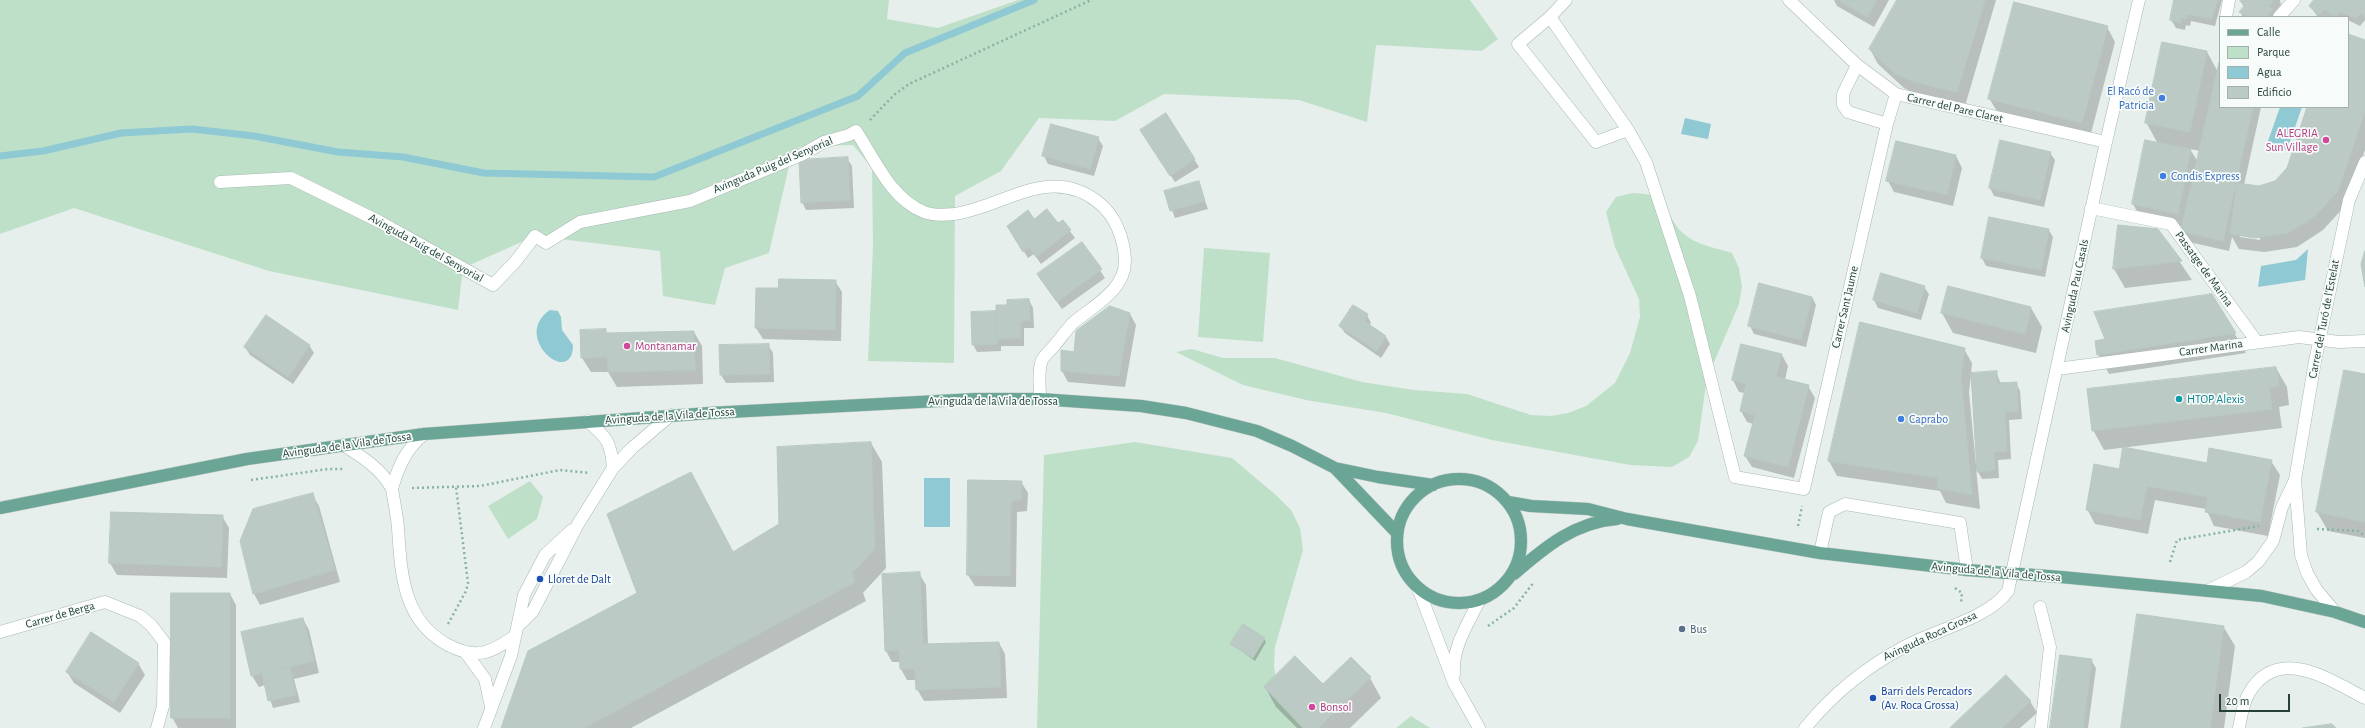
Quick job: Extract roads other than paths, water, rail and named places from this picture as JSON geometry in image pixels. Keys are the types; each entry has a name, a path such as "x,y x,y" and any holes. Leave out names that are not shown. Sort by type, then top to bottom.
{"main road":[{"name":"Avinguda de la Vila de Tossa","path":"0,508 247,459 424,434 671,415 976,399 1040,399 1141,406 1225,421 1257,431 1292,446 1335,468 1433,485"},
{"name":"Avinguda de la Vila de Tossa","path":"1335,468 1397,534"},
{"path":"1446,480 1473,480 1497,491 1508,502 1518,522 1521,536 1521,550 1511,576 1498,590 1479,601 1451,604 1436,599 1418,588 1407,577 1399,561 1397,534 1404,511 1411,501 1433,485 1446,480"},
{"name":"Avinguda de la Vila de Tossa","path":"1508,502 1531,506 1588,509 1627,519 1820,553 1967,570 2209,590 2262,596 2335,612 2365,622"},
{"name":"Avinguda de la Vila de Tossa","path":"1511,576 1539,552 1573,530 1604,520 1627,519"}],"street":[{"path":"1550,17 1628,130 1596,142 1518,44 1550,17 1566,0"},
{"name":"Carrer del Pare Claret","path":"1788,0 1857,65 1896,94 2106,142"},
{"name":"Avinguda Pau Casals","path":"2012,573 2091,208 2139,0"},
{"path":"2226,16 2229,0"},
{"path":"2280,16 2294,0"},
{"path":"1857,65 1843,94 1843,105 1848,112 1887,124"},
{"name":"Carrer Sant Jaume","path":"1628,130 1646,162 1690,296 1735,477 1804,494 1887,124 1896,94"},
{"name":"Avinguda Puig del Senyorial","path":"220,182 291,178 380,222 493,285 515,262 535,236 546,243 580,222 690,201 801,155 824,142 849,135 856,131 901,198 926,213 942,215 960,213 1026,189 1047,186 1066,187 1095,199 1108,209 1121,236 1125,261 1122,275 1114,289 1072,324 1041,362 1040,399"},
{"name":"Carrer del Turó de l'Estelat","path":"2335,612 2316,589 2307,573 2301,555 2296,480 2320,340 2348,200 2365,162"},
{"name":"Passatge de Marina","path":"2091,208 2171,224 2257,342"},
{"name":"Carrer Marina","path":"2057,369 2299,337 2340,342 2365,341"},
{"path":"466,654 478,654 494,651 517,631 534,611 578,524 613,468 632,448 671,415"},
{"path":"588,421 606,437 612,450 613,468"},
{"path":"392,489 405,454 424,434"},
{"path":"343,445 371,464 389,482 392,489 401,573 410,606 430,633 438,640 466,654 485,679 491,707"},
{"name":"Carrer del Turó de l'Estelat","path":"2209,590 2246,572 2258,562 2273,541 2282,507 2296,480"},
{"path":"1820,553 1829,512 1845,504 1960,523 1967,570"},
{"name":"Avinguda Roca Grossa","path":"1805,728 1831,700 1877,662 1918,640 1994,605 2008,591 2012,573"},
{"path":"1418,588 1454,683 1479,728"},
{"path":"1454,683 1453,663 1458,642 1479,601"},
{"name":"Carrer de Berga","path":"0,632 105,602 140,616 151,625 164,642 163,706 156,728"},
{"path":"2040,607 2050,647 2041,728"},
{"path":"484,728 509,662 517,631"},
{"path":"2239,728 2249,693 2267,674 2280,669 2295,668 2308,670 2365,698"}],"water":[{"path":"2280,108 2302,108 2287,150 2267,144"},
{"path":"1685,118 1711,124 1708,139 1681,134"},
{"path":"2308,249 2305,280 2258,287 2261,266 2296,260"},
{"path":"550,310 558,311 561,317 562,330 573,345 570,357 564,362 555,360 546,354 540,345 537,333 540,321"},
{"path":"924,478 950,478 950,527 924,527"}],"waterway":[{"path":"0,156 43,151 121,133 192,129 254,136 338,152 403,157 484,173 654,177 858,96 905,53 1034,0"}],"place":[{"name":"El Racó de Patricia","path":"2162,98"},
{"name":"ALEGRIA Sun Village","path":"2326,140"},
{"name":"Condis Express","path":"2163,176"},
{"name":"Montanamar","path":"627,346"},
{"name":"HTOP Alexis","path":"2179,399"},
{"name":"Caprabo","path":"1901,419"},
{"name":"Lloret de Dalt","path":"540,579"},
{"name":"Bus","path":"1682,629"},
{"name":"Barri dels Percadors (Av. Roca Grossa)","path":"1873,698"},
{"name":"Bonsol","path":"1312,707"}]}
